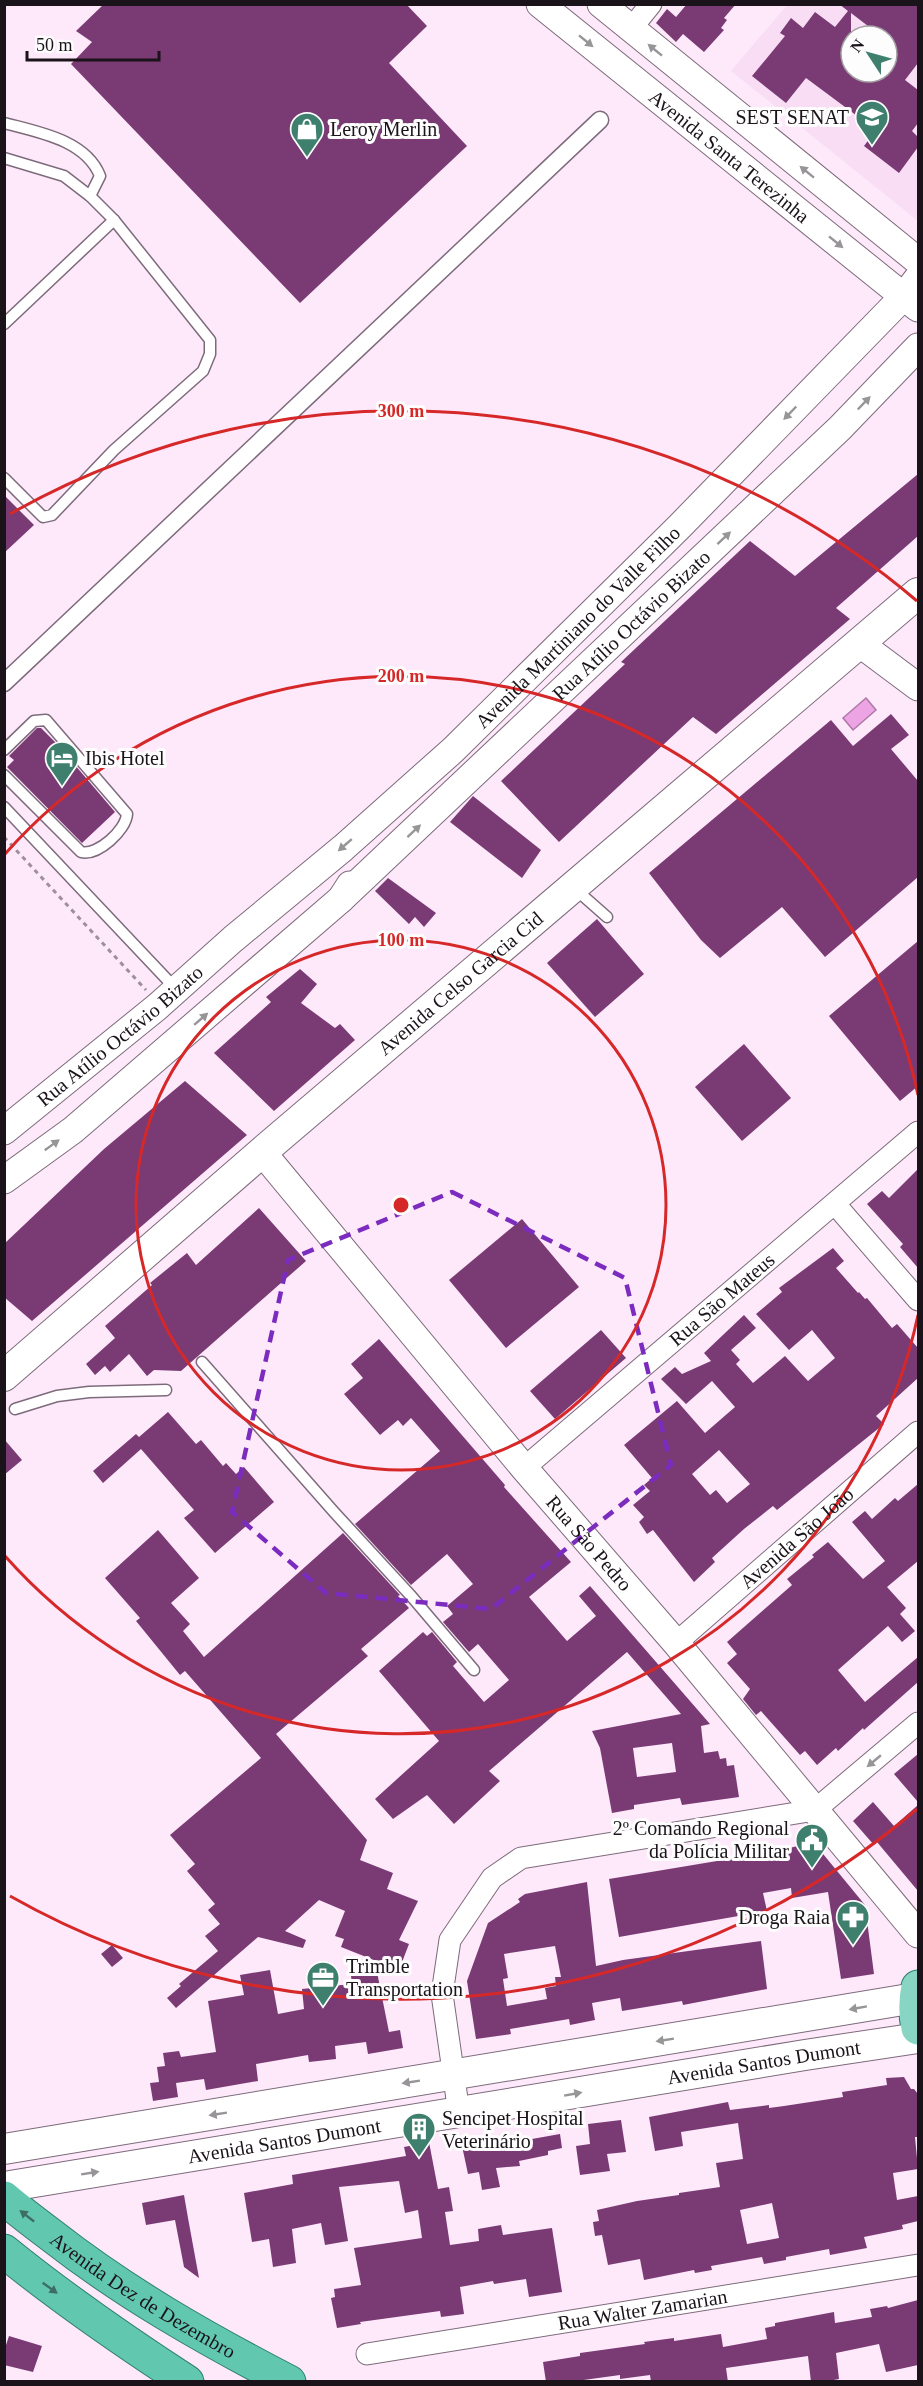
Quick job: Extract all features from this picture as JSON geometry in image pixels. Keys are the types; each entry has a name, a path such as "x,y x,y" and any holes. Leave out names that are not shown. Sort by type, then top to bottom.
{"highway":[{"name":"Avenida Dez de Dezembro","path":"4,2198 75,2254 147,2303 223,2348 289,2382"},
{"path":"4,2252 120,2338 187,2382"}],"main road":[{"name":"Avenida Celso Garcia Cid","path":"4,1376 262,1152 918,593"},
{"name":"Avenida Santos Dumont","path":"9,2148 452,2075 917,2004"},
{"name":"Avenida Santos Dumont","path":"19,2185 918,2038"}],"street":[{"name":"Avenida Santa Terezinha","path":"540,4 914,294"},
{"name":"Avenida Santa Terezinha","path":"601,4 630,30 918,261"},
{"path":"630,30 651,4"},
{"path":"4,683 600,120"},
{"name":"Avenida Martiniano do Valle Filho","path":"233,939 343,848 453,750 914,294"},
{"name":"Rua Atílio Octávio Bizato","path":"341,900 840,428 918,347"},
{"path":"859,643 918,687"},
{"path":"4,1180 73,1130 341,900 386,830 454,767 456,757 453,750"},
{"name":"Rua Atílio Octávio Bizato","path":"4,1131 168,997 233,939"},
{"name":"Rua São Mateus","path":"524,1468 918,1132"},
{"name":"Rua São Pedro","path":"262,1152 524,1468 676,1643 918,1934"},
{"path":"835,1204 918,1300"},
{"name":"Avenida São João","path":"676,1643 918,1432"},
{"path":"459,2113 442,1994 450,1940 492,1878 521,1858 815,1810 918,1723"},
{"name":"Rua Walter Zamarian","path":"367,2354 918,2265"}],"lane":[{"path":"4,123 59,138 90,160 97,167 100,176 90,196"},
{"path":"4,158 64,176 90,196 114,220 210,340 210,354 203,371 114,450 52,515 43,517 4,478"},
{"path":"4,324 114,220"},
{"path":"4,750 34,721 46,720 127,814 127,819 122,828 99,850 86,854 81,852 4,775"},
{"path":"4,807 168,997"},
{"path":"573,887 607,917"},
{"path":"202,1362 412,1597 474,1670"},
{"path":"15,1409 57,1396 89,1392 166,1390"}],"path":[{"path":"4,837 168,997"}],"highlighted area":[{"path":"452,1192 625,1278 671,1465 491,1609 326,1593 232,1512 288,1260"}],"shaded area":[{"name":"SEST SENAT","path":"787,5 918,5 918,221 731,71"},
{"path":"866,698 876,710 853,730 843,718"}],"building":[{"name":"Leroy Merlin","path":"104,4 406,4 427,26 389,63 467,146 300,303 71,64 92,42 76,31"},
{"path":"687,4 736,4 724,18 727,20 721,28 724,30 704,52 683,34 676,42 656,23 667,9 676,17"},
{"path":"839,4 918,4 918,63 905,80 918,90 918,123 912,131 918,137 918,147 899,173 864,146 876,130 806,78 786,103 752,76 785,36 780,33 791,18 803,28 815,12 835,27 848,11"},
{"path":"918,474 918,536 836,608 850,619 716,734 693,717 559,842 501,781 625,664 621,662 750,541 795,576"},
{"path":"4,495 34,525 4,553"},
{"path":"891,714 909,735 891,749 918,781 918,877 825,957 782,907 720,958 701,940 649,873 831,720 853,746"},
{"name":"Ibis Hotel","path":"37,728 41,728 57,744 115,812 82,843 7,767 14,760 9,756"},
{"path":"473,796 541,850 522,878 450,822"},
{"path":"388,878 436,913 424,927 415,917 409,924 375,891"},
{"path":"597,919 644,974 595,1017 547,963"},
{"path":"918,941 918,1086 900,1101 829,1016"},
{"path":"300,969 317,984 301,1003 335,1028 340,1024 355,1040 274,1111 214,1053 271,1002 266,997"},
{"path":"744,1044 791,1098 742,1141 695,1087"},
{"path":"185,1081 247,1135 32,1321 4,1297 4,1244 104,1149"},
{"path":"918,1169 918,1268 900,1247 903,1244 867,1204 882,1191 889,1198"},
{"path":"259,1208 306,1261 181,1371 154,1370 147,1376 129,1354 110,1372 105,1366 95,1375 86,1364 115,1338 105,1326 152,1285 150,1283 187,1253 196,1265"},
{"path":"522,1219 579,1287 506,1348 449,1280"},
{"path":"833,1248 844,1261 836,1268 858,1293 865,1299 867,1298 892,1328 897,1324 918,1348 918,1378 876,1416 884,1424 777,1510 773,1506 744,1529 712,1558 715,1562 694,1582 653,1530 647,1534 639,1522 644,1517 633,1505 650,1491 644,1485 652,1478 624,1445 677,1401 705,1433 735,1407 712,1381 686,1404 661,1379 675,1367 682,1374 711,1361 704,1353 744,1315 756,1328 731,1350 740,1360 736,1364 753,1383 785,1356 808,1381 835,1358 812,1330 789,1350 756,1314 782,1292 779,1288","holes":["719,1450 750,1484 727,1503 716,1490 710,1495 692,1474"]},
{"path":"601,1330 626,1358 555,1419 530,1391"},
{"path":"379,1339 505,1485 504,1487 571,1562 529,1597 567,1641 596,1616 579,1596 590,1586 710,1724 701,1726 704,1753 718,1751 720,1759 726,1758 727,1766 734,1765 739,1797 682,1805 680,1798 634,1805 634,1809 612,1813 600,1748 592,1731 681,1714 627,1652 489,1771 500,1781 454,1824 427,1795 393,1819 375,1799 439,1741 379,1671 423,1632 427,1636 432,1632 457,1662 453,1666 484,1702 509,1680 478,1644 469,1652 443,1622 453,1614 447,1606 473,1584 447,1554 411,1585 355,1524 440,1451 411,1418 403,1426 398,1420 380,1435 344,1394 363,1378 351,1364","holes":["672,1743 676,1772 637,1777 633,1748"]},
{"path":"168,1412 196,1444 201,1440 223,1466 226,1463 236,1474 244,1467 274,1502 215,1553 184,1518 194,1510 141,1449 103,1483 93,1471 136,1434 139,1437"},
{"path":"4,1439 22,1460 4,1475"},
{"path":"918,1484 918,1561 887,1587 906,1608 900,1614 915,1631 902,1642 888,1626 838,1670 865,1702 918,1657 918,1682 864,1730 863,1728 838,1751 836,1748 817,1765 805,1751 800,1755 761,1711 756,1715 743,1699 750,1689 727,1663 737,1654 727,1642 792,1585 787,1579 828,1542 863,1579 885,1561 852,1522 865,1511 872,1519 895,1498 898,1501"},
{"path":"158,1530 199,1578 171,1603 190,1624 183,1631 204,1657 343,1533 400,1595 398,1596 409,1608 361,1649 368,1656 276,1734 367,1840 360,1860 393,1873 387,1889 418,1901 399,1940 409,1944 399,1970 341,1947 344,1939 335,1936 345,1911 319,1900 285,1931 306,1940 303,1948 258,1937 176,2008 167,1998 181,1986 179,1984 218,1951 205,1936 220,1924 208,1910 215,1904 187,1871 195,1864 170,1835 261,1758 185,1671 180,1675 136,1621 140,1618 105,1578"},
{"path":"918,1754 918,1802 894,1774"},
{"path":"873,1802 894,1826 918,1805 918,1891 877,1842 874,1845 853,1821"},
{"path":"806,1844 819,1849 865,1905 874,1974 841,1979 828,1892 792,1898 791,1888 763,1893 767,1911 619,1937 609,1879 759,1854 760,1860 786,1856 785,1849"},
{"path":"587,1882 596,1966 623,1960 761,1941 767,1989 683,2005 682,2001 622,2011 620,1998 592,2003 595,2020 570,2025 569,2019 510,2029 511,2034 476,2039 467,1981 488,1923 520,1902 518,1899 525,1894","holes":["555,1946 561,1977 555,1977 556,1986 545,1988 547,1999 507,2006 503,1979 508,1978 504,1954"]},
{"path":"112,1945 123,1958 112,1967 101,1954"},
{"path":"270,1970 278,2014 304,2009 302,1989 352,1984 351,1976 377,1972 389,2032 400,2030 403,2048 368,2054 366,2042 335,2046 336,2059 309,2062 308,2055 256,2064 258,2081 206,2090 204,2079 176,2083 178,2097 153,2101 150,2083 159,2082 157,2067 165,2066 163,2053 179,2051 181,2057 216,2052 208,2001 244,1995 240,1975"},
{"path":"904,2077 911,2089 918,2094 918,2137 915,2137 918,2169 893,2173 897,2200 918,2196 918,2221 902,2225 903,2229 864,2237 867,2248 830,2255 829,2249 786,2257 786,2260 764,2264 762,2257 711,2266 712,2270 695,2273 694,2270 644,2280 640,2259 608,2265 602,2235 595,2236 593,2222 599,2221 597,2210 720,2187 716,2163 743,2159 738,2123 681,2132 683,2146 655,2151 649,2117 728,2102 730,2110 769,2105 769,2108 843,2097 842,2092 887,2085 886,2078","holes":["772,2203 779,2238 747,2244 740,2210"]},
{"path":"621,2120 626,2152 607,2154 610,2171 580,2175 576,2146 590,2144 588,2124"},
{"path":"560,2134 562,2148 548,2151 548,2155 519,2161 520,2166 496,2168 500,2187 482,2190 479,2172 468,2174 462,2146 514,2136 515,2142"},
{"path":"429,2142 438,2189 449,2187 453,2211 445,2212 450,2245 479,2241 478,2229 501,2225 503,2235 552,2228 562,2292 529,2297 526,2279 494,2284 493,2281 460,2287 464,2314 441,2317 440,2311 360,2322 361,2324 337,2328 331,2298 335,2297 334,2289 361,2285 354,2248 422,2238 418,2210 405,2213 399,2181 339,2187 348,2241 325,2245 321,2223 292,2229 296,2263 273,2267 269,2239 252,2242 244,2193 293,2184 292,2175 406,2156 404,2147"},
{"path":"184,2195 199,2278 184,2267 175,2220 146,2225 142,2203"},
{"path":"918,2300 918,2365 886,2372 879,2344 836,2353 839,2379 823,2382 811,2382 808,2356 726,2368 728,2382 651,2382 650,2375 620,2379 620,2375 569,2382 546,2382 543,2362 580,2356 580,2353 645,2344 644,2342 674,2338 674,2341 721,2334 723,2347 767,2339 765,2328 775,2326 775,2323 834,2312 835,2323 872,2317 870,2309 887,2306 888,2308"},
{"path":"9,2336 42,2346 33,2372 4,2365 4,2351"}],"place":[{"name":"SEST SENAT","path":"872,146"},
{"name":"Leroy Merlin","path":"307,158"},
{"name":"Ibis Hotel","path":"62,787"},
{"name":"2º Comando Regional da Polícia Militar","path":"812,1869"},
{"name":"Droga Raia","path":"853,1946"},
{"name":"Trimble Transportation","path":"323,2007"},
{"name":"Sencipet Hospital Veterinário","path":"419,2158"}]}
